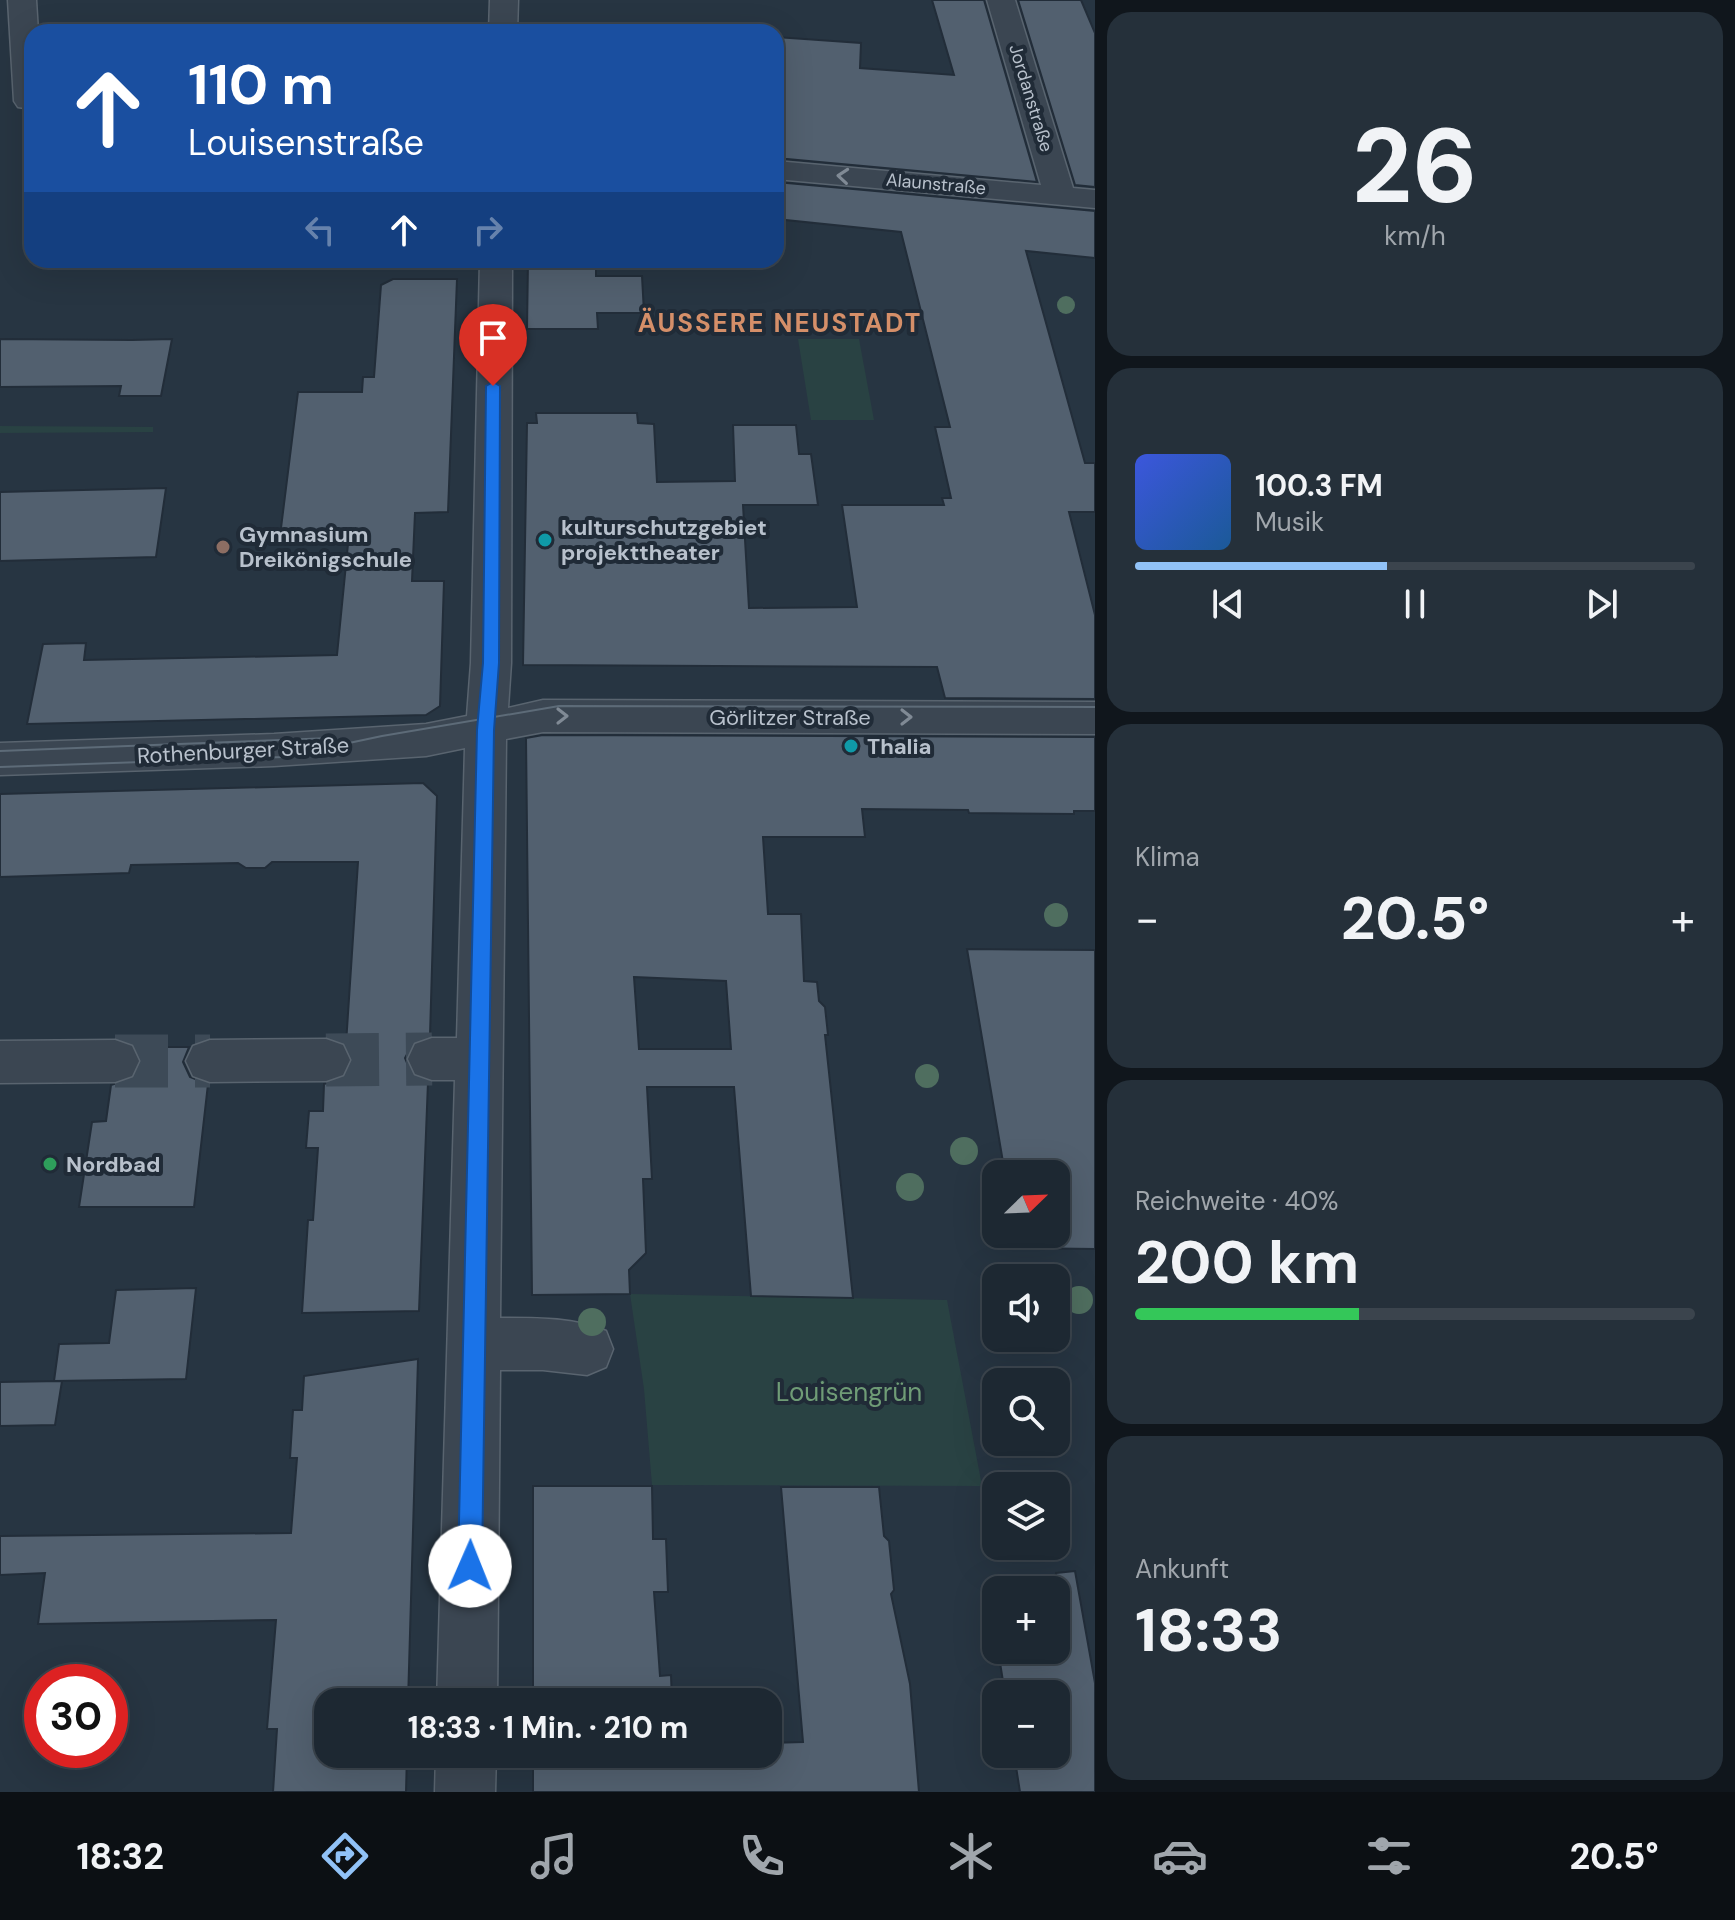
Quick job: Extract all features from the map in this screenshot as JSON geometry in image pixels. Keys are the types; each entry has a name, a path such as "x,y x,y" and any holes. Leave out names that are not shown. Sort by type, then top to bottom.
{"street":[{"path":"20,101 22,0"},
{"path":"503,24 504,0"},
{"name":"Jordanstraße","path":"1001,0 1060,196"},
{"name":"Alaunstraße","path":"784,171 1095,199"},
{"path":"467,1688 474,1344 456,1059 485,816 491,663 496,268"},
{"name":"Görlitzer Straße","path":"486,730 543,716 1095,718"},
{"name":"Rothenburger Straße","path":"0,759 274,750 426,740 486,730"},
{"path":"210,1061 326,1060"},
{"path":"0,1062 115,1061"},
{"path":"474,1344 543,1344 587,1349"},
{"path":"465,1792 466,1768"}],"green space":[{"path":"798,339 859,339 874,420 811,420"},
{"path":"0,426 153,427 153,432 0,433"},
{"name":"Louisengrün","path":"630,1294 947,1300 982,1486 652,1485 644,1389"}],"building":[{"path":"932,0 984,0 1037,182 784,159 784,38 861,43 860,68 954,75"},
{"path":"1018,0 1081,0 1095,33 1095,187 1075,185"},
{"path":"784,183 1095,211 1095,258 1026,251 1085,463 1095,463 1095,512 1069,512 1095,615 1095,699 945,698 937,667 523,665 527,423 537,423 536,413 637,413 638,423 654,424 657,482 735,481 733,425 796,425 799,454 811,454 818,505 743,505 749,608 857,607 842,505 944,505 942,498 951,498 935,427 950,427 901,232 784,220"},
{"path":"528,268 596,268 596,276 642,276 644,313 597,313 598,329 527,329"},
{"path":"393,279 457,279 448,512 415,513 412,581 444,581 440,706 426,715 27,724 43,644 86,643 84,660 337,655 348,544 279,544 298,392 362,392 363,377 374,377 381,285"},
{"path":"0,339 172,339 161,396 119,396 121,386 0,387"},
{"path":"166,488 156,557 0,561 0,492"},
{"path":"543,735 1095,737 1095,811 1074,811 1074,814 862,809 865,837 763,837 768,914 801,914 804,981 817,982 819,1001 825,1007 828,1035 825,1035 853,1298 751,1296 734,1087 647,1087 652,1179 643,1179 646,1253 629,1270 630,1294 532,1295 526,738","holes":["634,977 726,981 731,1049 639,1049"]},
{"path":"423,783 437,796 430,1036 414,1041 405,1058 412,1075 428,1082 419,1311 302,1313 308,1220 313,1220 318,1148 306,1148 309,1111 323,1111 324,1084 344,1078 353,1061 346,1044 358,862 272,862 265,868 246,868 238,863 131,865 129,873 0,877 0,794"},
{"path":"967,949 1095,950 1095,1249 1017,1248 1070,1248 1070,1160 1003,1160"},
{"path":"136,1047 189,1047 183,1062 190,1077 208,1084 194,1207 79,1207 92,1122 106,1121 111,1085 135,1077 142,1062"},
{"path":"196,1288 186,1379 54,1381 59,1344 109,1343 116,1290"},
{"path":"418,1359 408,1688 314,1688 314,1768 407,1768 406,1792 273,1792 277,1729 267,1729 276,1620 38,1624 45,1573 0,1575 0,1536 291,1533 297,1458 290,1458 293,1410 302,1410 304,1376"},
{"path":"62,1381 55,1425 0,1426 0,1382"},
{"path":"533,1486 652,1486 653,1539 666,1539 668,1592 654,1592 660,1676 671,1675 671,1688 533,1688"},
{"path":"781,1487 879,1487 884,1536 889,1541 894,1590 891,1594 910,1684 919,1792 533,1792 533,1768 782,1768 782,1743 803,1742"},
{"path":"1075,1571 1095,1683 1095,1792 1020,1792 1016,1768 1070,1768 1070,1680 1003,1680 1000,1664 1070,1664 1070,1576 1056,1576 1056,1573"}],"tunnel":[{"path":"326,1060 432,1059"},
{"path":"115,1061 210,1061"}],"tram line":[{"path":"0,767 283,757 382,736 559,706 1095,707"},
{"path":"0,751 332,738"}],"place":[{"name":"kulturschutzgebiet projekttheater","path":"545,540"},
{"name":"Gymnasium Dreikönigschule","path":"223,547"},
{"name":"Thalia","path":"851,746"},
{"name":"Nordbad","path":"50,1164"}],"district":[{"name":"ÄUSSERE NEUSTADT","path":"780,323"}],"route":[{"path":"470,1566 486,730 491,663 493,386"}]}
